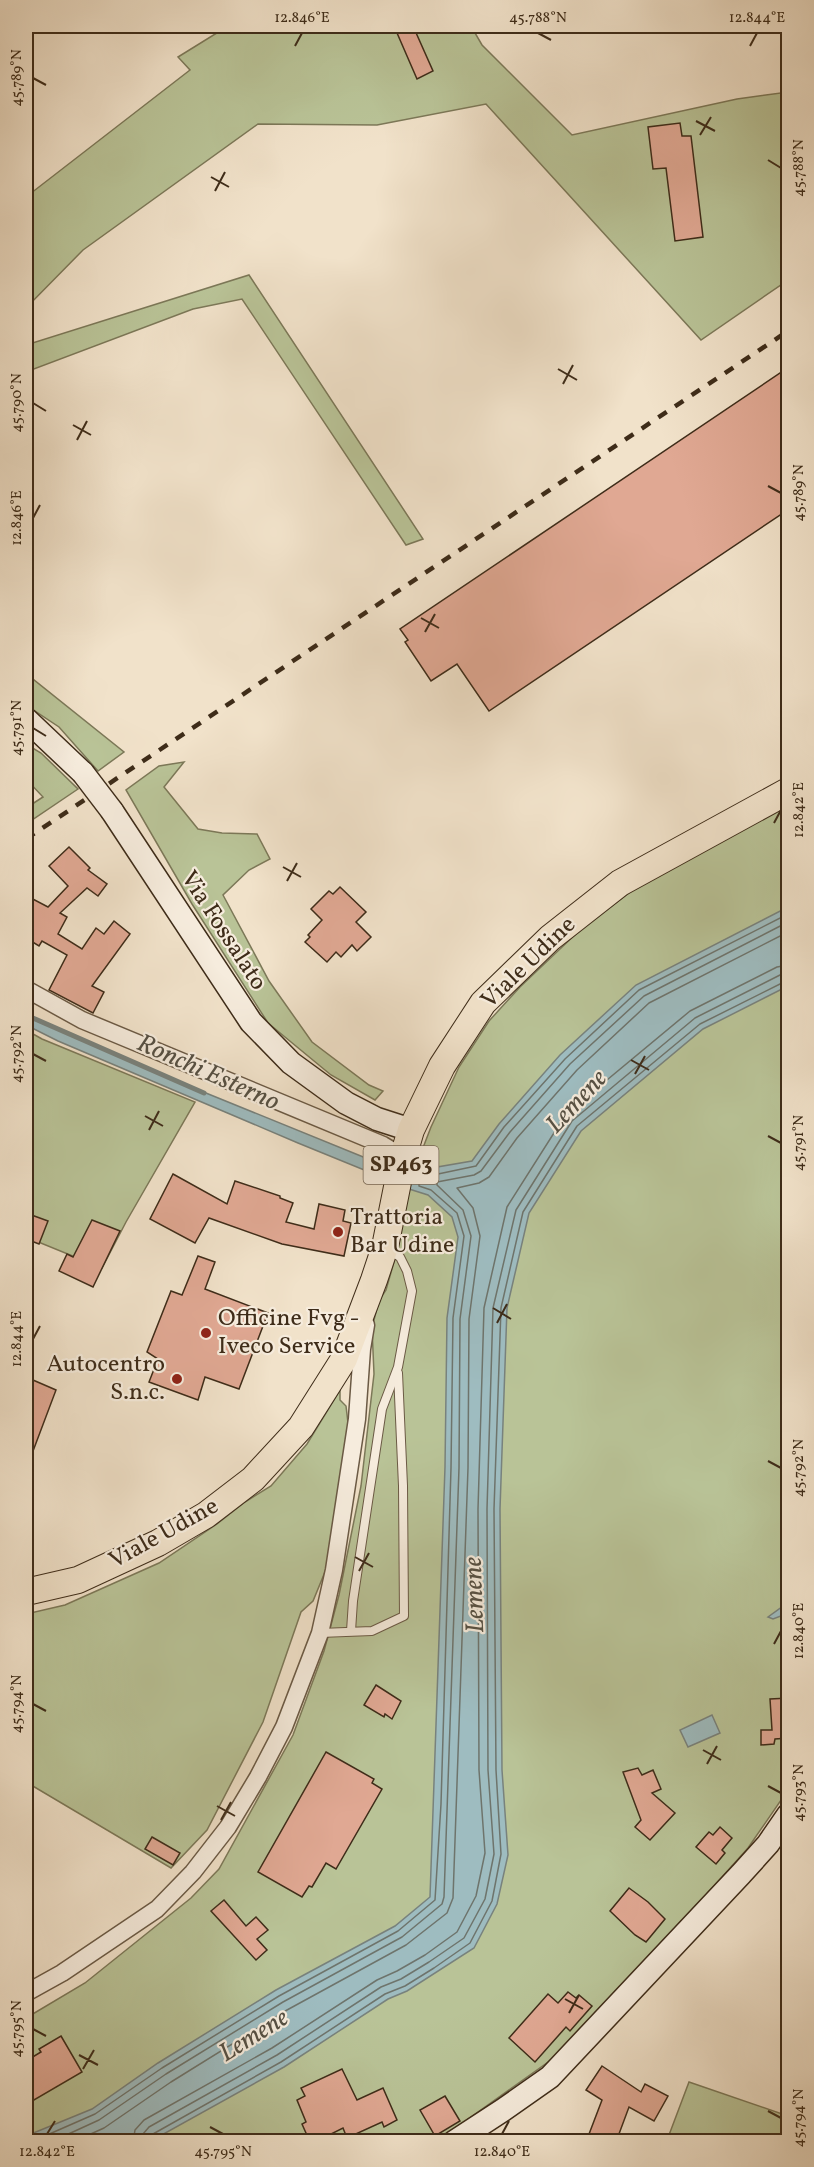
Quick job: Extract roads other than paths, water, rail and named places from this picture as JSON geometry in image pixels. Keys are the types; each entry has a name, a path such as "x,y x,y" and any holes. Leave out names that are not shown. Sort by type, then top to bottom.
{"main road":[{"name":"Viale Udine","path":"26,1592 78,1580 158,1543 206,1515 253,1479 301,1427 344,1359 375,1280 385,1247 403,1157 411,1130 442,1066 483,1003 550,938 620,883 789,791"}],"street":[{"name":"Via Fossalato","path":"26,719 83,773 112,811 251,1022 291,1063 346,1103 377,1119 411,1130"},
{"path":"26,729 47,737"},
{"path":"26,989 82,1020 383,1144 403,1157"},
{"path":"26,1993 63,1973 157,1910 193,1872 228,1827 284,1727 320,1633 336,1558 357,1419 362,1349 375,1280"},
{"path":"454,2142 550,2077 741,1875 789,1815"}],"lane":[{"path":"351,1631 353,1601 382,1409 398,1367 412,1291 407,1271 400,1257 385,1247"},
{"path":"320,1633 372,1631 404,1616 403,1486 398,1367"}],"water":[{"name":"Lemene","path":"788,907 788,986 703,1029 581,1131 529,1213 507,1308 500,1509 502,1770 508,1855 497,1904 474,1948 407,1991 388,1999 284,2067 151,2141 26,2142 26,2136 92,2109 158,2063 276,1990 395,1926 430,1897 445,1467 447,1318 458,1237 452,1217 428,1195 409,1189 414,1171 472,1161 499,1124 560,1055 636,985"},
{"path":"26,1015 201,1091 378,1163 374,1174 58,1041 26,1025"},
{"path":"788,1596 788,1615 773,1619 768,1617 783,1606 783,1599"},
{"path":"712,1715 720,1733 688,1747 680,1730"}],"waterway":[{"name":"Ronchi Esterno","path":"26,1015 204,1093"}],"railway":[{"path":"26,839 788,331"}],"place":[{"name":"Trattoria Bar Udine","path":"338,1232"},
{"name":"Officine Fvg - Iveco Service","path":"206,1333"},
{"name":"Autocentro S.n.c.","path":"177,1379"}]}
